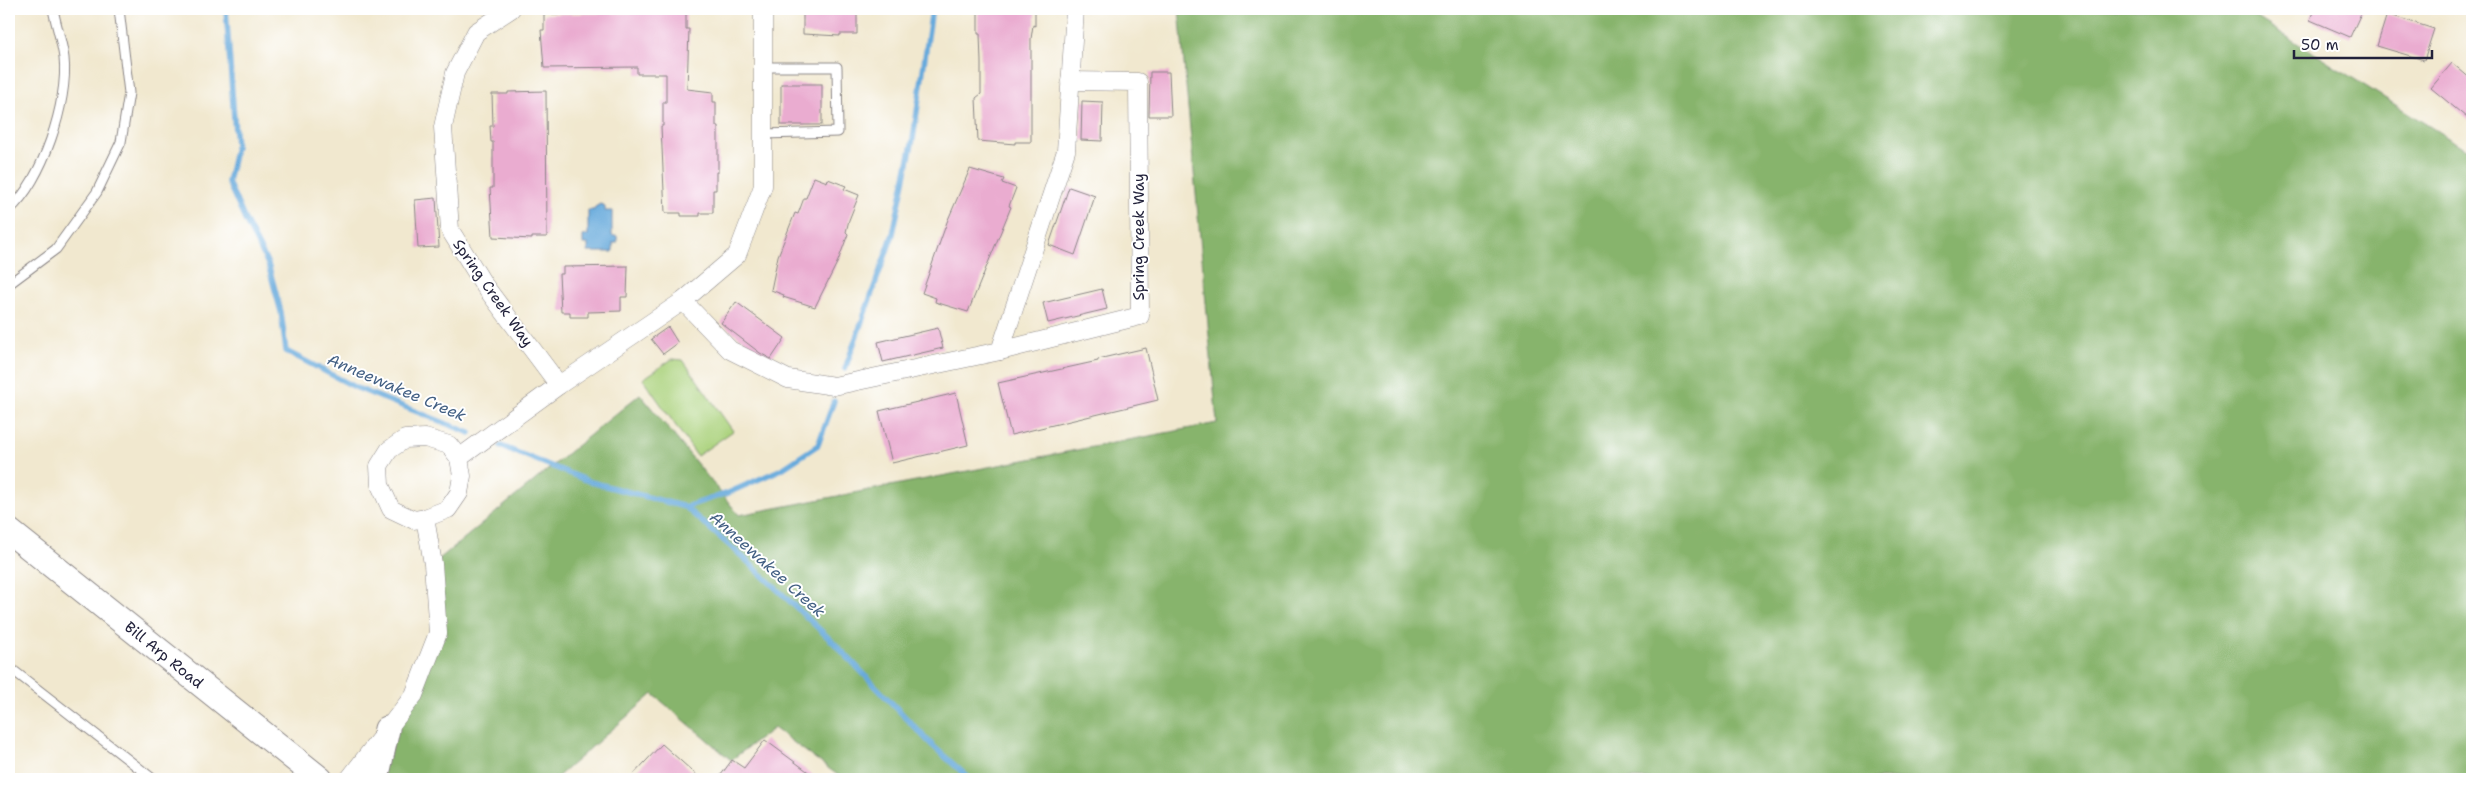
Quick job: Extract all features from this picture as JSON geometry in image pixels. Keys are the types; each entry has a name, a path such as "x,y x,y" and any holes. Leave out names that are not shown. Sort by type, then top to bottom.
{"main road":[{"name":"Bill Arp Road","path":"9,531 320,779"},
{"path":"376,779 387,729"}],"street":[{"name":"Spring Creek Way","path":"511,9 476,32 455,73 443,127 450,230 466,260 559,385"},
{"path":"459,458 559,385 683,302 738,255 763,186 763,9"},
{"path":"1000,351 1066,151 1075,9"},
{"name":"Spring Creek Way","path":"683,302 730,350 788,379 834,386 1000,351 1140,316 1138,82 1070,82"},
{"path":"425,438 449,445 459,458 462,476 459,493 448,509 424,518 414,520 391,509 380,485 379,466 389,450 405,439 425,438"},
{"path":"349,779 414,695 438,633 433,564 424,518"}],"lane":[{"path":"9,210 35,176 52,134 64,95 64,58 53,9"},
{"path":"9,284 56,249 97,192 121,142 129,93 118,9"},
{"path":"763,67 837,68 838,132 763,134"},
{"path":"9,667 153,779"}],"green space":[{"path":"1179,9 2243,9 2472,153 2472,779 843,779 774,728 731,760 653,694 555,779 376,779 438,633 433,564 640,394 739,515 1217,423"},
{"path":"672,359 683,360 733,431 697,456 643,379"}],"water":[{"path":"600,204 605,206 605,211 612,211 612,236 617,236 617,243 613,243 613,252 588,252 588,244 583,244 583,236 588,235 588,210 594,210"}],"building":[{"path":"803,9 857,9 857,34 840,34 840,36 803,34"},
{"path":"978,9 1035,9 1035,26 1033,25 1031,39 1031,142 1015,142 1015,144 978,141 976,98 981,94 981,62"},
{"path":"2314,9 2363,9 2350,37 2310,20"},
{"path":"686,13 686,29 689,29 687,89 713,92 713,102 716,102 716,126 718,126 718,172 716,172 716,190 713,190 713,213 700,213 700,216 681,216 681,213 665,213 661,126 663,126 663,102 666,102 666,74 637,74 637,67 544,68 541,30 544,30 544,14"},
{"path":"2387,14 2434,29 2424,60 2377,46"},
{"path":"2452,63 2472,80 2472,122 2431,88"},
{"path":"1150,72 1169,72 1171,116 1149,116"},
{"path":"781,84 822,84 822,125 781,125"},
{"path":"546,91 547,237 532,237 532,239 493,237 490,188 493,188 493,142 491,142 490,126 493,126 492,94"},
{"path":"1082,101 1103,102 1102,141 1081,140"},
{"path":"970,169 1004,179 1002,183 1016,188 1009,206 1011,207 968,312 935,302 936,298 922,293 947,222"},
{"path":"814,177 827,182 828,179 846,186 844,189 859,195 849,220 846,232 848,234 838,261 815,307 783,297 784,295 771,290 778,256 795,213 798,214"},
{"path":"1069,187 1095,196 1075,255 1049,245"},
{"path":"436,198 439,247 418,248 415,200"},
{"path":"628,266 627,297 621,297 621,311 588,312 588,317 570,317 570,312 561,312 559,274 563,274 563,267"},
{"path":"1102,289 1107,309 1048,323 1043,303"},
{"path":"736,302 785,338 771,359 760,353 721,323"},
{"path":"668,327 678,343 663,354 651,339"},
{"path":"938,328 943,348 883,362 878,342"},
{"path":"1146,348 1158,400 1011,435 998,383 1098,361 1098,359"},
{"path":"956,393 968,445 892,463 879,411"},
{"path":"765,740 818,779 718,779 732,760 744,768"},
{"path":"662,744 701,779 629,779"}],"waterway":[{"path":"226,9 236,146 228,182 268,264 281,312 286,351 357,388 470,433"},
{"path":"845,369 893,234 913,139 932,9"},
{"path":"685,507 728,493 782,469 818,445 834,401"},
{"name":"Anneewakee Creek","path":"501,446 591,482 685,507 745,559 835,644 932,745 970,779"}]}
